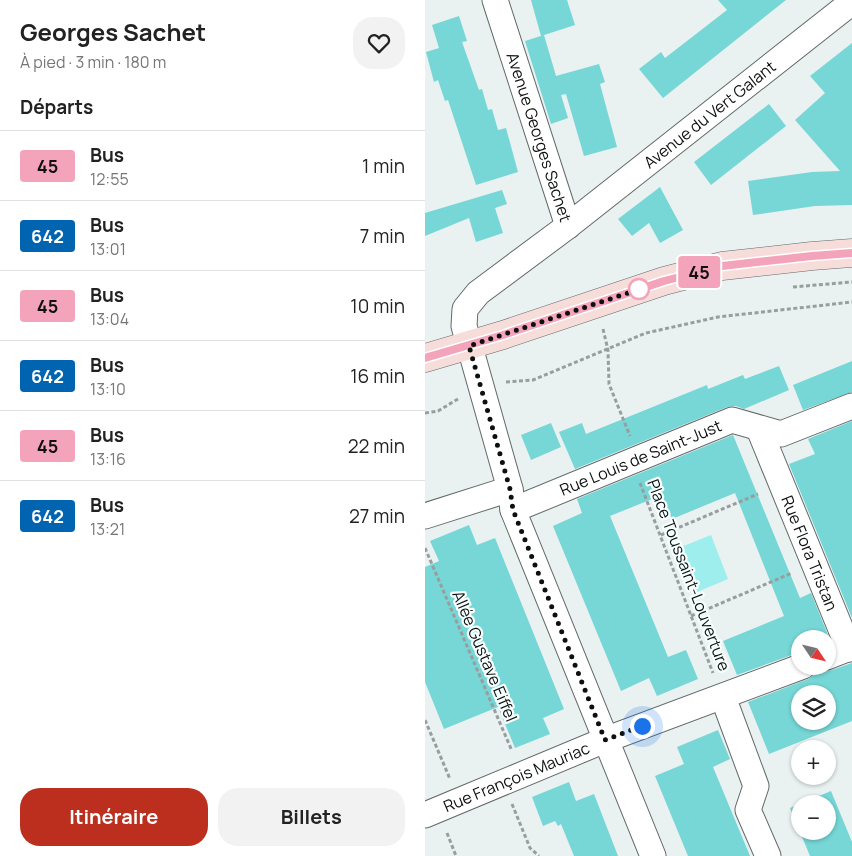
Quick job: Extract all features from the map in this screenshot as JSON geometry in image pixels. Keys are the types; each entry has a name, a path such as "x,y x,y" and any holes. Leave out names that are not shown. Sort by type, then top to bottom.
{"street":[{"name":"Avenue Georges Sachet","path":"495,0 568,226 478,293 465,309 464,326 512,500 605,740 653,856"},
{"name":"Avenue du Vert Galant","path":"568,226 852,2"},
{"path":"425,358 469,346 664,281 722,266 852,253"},
{"name":"Rue Louis de Saint-Just","path":"425,516 512,500 635,459 732,420 781,434 852,406"},
{"name":"Rue Flora Tristan","path":"759,429 814,564 843,651"},
{"name":"Rue François Mauriac","path":"425,815 605,740 791,671"},
{"path":"723,697 756,786 748,810 768,856"}],"path":[{"path":"784,288 852,282"},
{"path":"425,413 438,411 481,387 533,380 647,333 718,317 852,302"},
{"name":"Place Toussaint-Louverture","path":"594,332 603,329 608,350 609,384 661,536 723,697"},
{"path":"661,536 782,484"},
{"name":"Allée Gustave Eiffel","path":"425,548 513,779 530,848 539,856"},
{"path":"691,616 814,564"},
{"path":"425,720 459,802"}],"shaded area":[{"path":"711,535 728,579 695,593 676,549"}],"building":[{"path":"531,0 567,0 575,25 541,36"},
{"path":"718,0 786,0 663,98 639,69 661,52 665,58 727,10"},
{"path":"459,16 467,41 462,42 479,90 482,89 488,110 492,109 498,130 506,128 518,172 476,185 448,100 445,101 438,80 434,82 426,52 439,48 432,25"},
{"path":"544,35 556,76 599,64 605,82 600,84 617,147 584,156 566,94 561,95 568,118 551,124 525,41"},
{"path":"852,43 852,205 815,206 753,215 748,181 812,172 840,171 795,120 825,93 810,76"},
{"path":"769,104 786,126 711,185 694,162"},
{"path":"660,187 683,230 660,243 649,223 632,236 618,219"},
{"path":"502,190 507,204 495,208 503,233 476,242 469,218 425,236 425,213"},
{"path":"852,361 852,392 803,410 793,385"},
{"path":"779,366 789,390 744,409 736,406 727,407 575,469 559,432 582,423 586,434 707,385 708,389 743,375 745,379"},
{"path":"852,421 852,618 789,464 815,454 808,439"},
{"path":"551,423 561,447 531,460 521,435"},
{"path":"733,435 800,598 811,593 826,630 791,630 791,655 737,675 723,641 784,616 735,493 672,519 662,495 610,516 668,657 686,650 698,679 657,696 649,678 621,691 553,526 582,513 577,499"},
{"path":"469,525 477,545 495,538 564,709 543,718 550,734 515,748 498,707 444,729 425,682 425,567 439,561 430,541"},
{"path":"852,663 852,721 836,727 836,685 792,685 814,675 836,675 836,669"},
{"path":"791,686 791,730 829,730 804,740 791,740 791,745 769,754 748,702"},
{"path":"718,730 730,759 713,767 750,856 688,856 655,776 684,764 677,747"},
{"path":"569,782 576,801 594,794 618,856 574,856 561,824 558,826 555,821 543,826 532,797"},
{"path":"831,791 833,795 821,795"},
{"path":"836,803 852,842 852,856 810,856 803,840 836,840"}],"bus line":[{"name":"45","path":"425,358 469,346 664,281 722,266 852,253"}],"route":[{"path":"639,289 646,287 469,346 510,489 513,510 605,740 642,726"}]}
